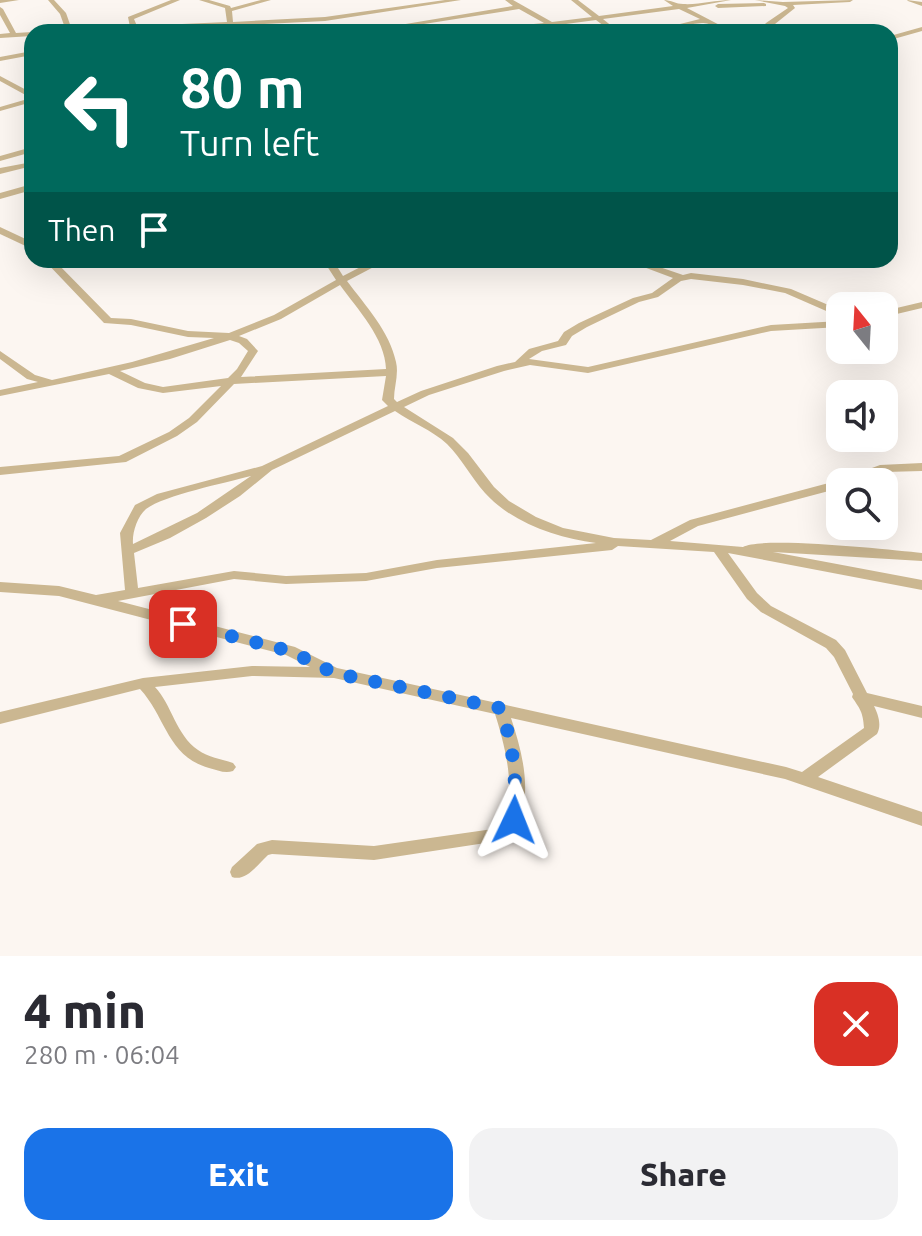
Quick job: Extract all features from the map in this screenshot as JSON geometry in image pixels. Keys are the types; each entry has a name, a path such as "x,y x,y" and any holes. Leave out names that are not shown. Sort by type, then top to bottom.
{"street":[{"path":"0,1 16,0"},
{"path":"51,0 58,5 68,24"},
{"path":"132,24 130,18 177,0"},
{"path":"202,0 230,10 268,0"},
{"path":"387,0 401,10"},
{"path":"424,0 433,4"},
{"path":"213,24 401,10 458,0"},
{"path":"508,0 551,24 728,0"},
{"path":"574,0 603,24"},
{"path":"667,0 714,24"},
{"path":"758,0 792,8 767,24"},
{"path":"714,6 850,0"},
{"path":"910,0 922,4"},
{"path":"420,24 517,7"},
{"path":"0,9 14,35"},
{"path":"230,10 232,23"},
{"path":"458,17 471,24"},
{"path":"688,24 706,20"},
{"path":"278,21 281,24"},
{"path":"898,36 922,29"},
{"path":"0,36 24,34"},
{"path":"0,59 24,56"},
{"path":"0,78 24,93"},
{"path":"0,109 24,101"},
{"path":"0,159 24,152"},
{"path":"0,171 24,166"},
{"path":"0,196 24,189"},
{"path":"0,230 24,242"},
{"path":"0,471 122,459 173,434 193,420 251,358 253,351 243,341 228,336 188,334 108,321 57,268"},
{"path":"332,268 377,330 391,360 387,396 398,407 447,439 466,456 488,490 506,505 566,534 622,545"},
{"path":"0,393 176,354 288,312 367,268"},
{"path":"654,268 683,278 743,282 776,288 826,308"},
{"path":"519,364 524,356 535,350 562,343 568,334 583,325 655,295 662,287 683,278"},
{"path":"898,311 922,305"},
{"path":"132,594 126,533 139,508 146,502 268,467 448,384 519,364 539,362 588,370 771,328 826,325"},
{"path":"0,355 31,377 52,383"},
{"path":"109,370 142,386 163,390 231,381 391,372"},
{"path":"128,551 165,536 200,516 245,488 268,467"},
{"path":"884,468 922,467"},
{"path":"653,545 694,523 826,487"},
{"path":"96,600 234,575 286,580 366,577 437,564 622,545 786,547 922,557"},
{"path":"724,548 922,585"},
{"path":"724,548 752,596 766,609 831,644 840,654 859,697 871,715 872,730 804,779"},
{"path":"0,587 59,591 96,600 262,643 310,659 334,673"},
{"path":"0,718 143,683 252,671 334,673 679,747 804,779 922,819"},
{"path":"143,683 155,694 179,745 193,755 228,767"},
{"path":"859,697 922,712"},
{"path":"238,872 263,849 272,847 374,853 505,834 514,820 516,795 511,738 500,708"}],"route":[{"path":"183,624 290,651 334,673 500,708 511,738 515,764 514,820"}]}
